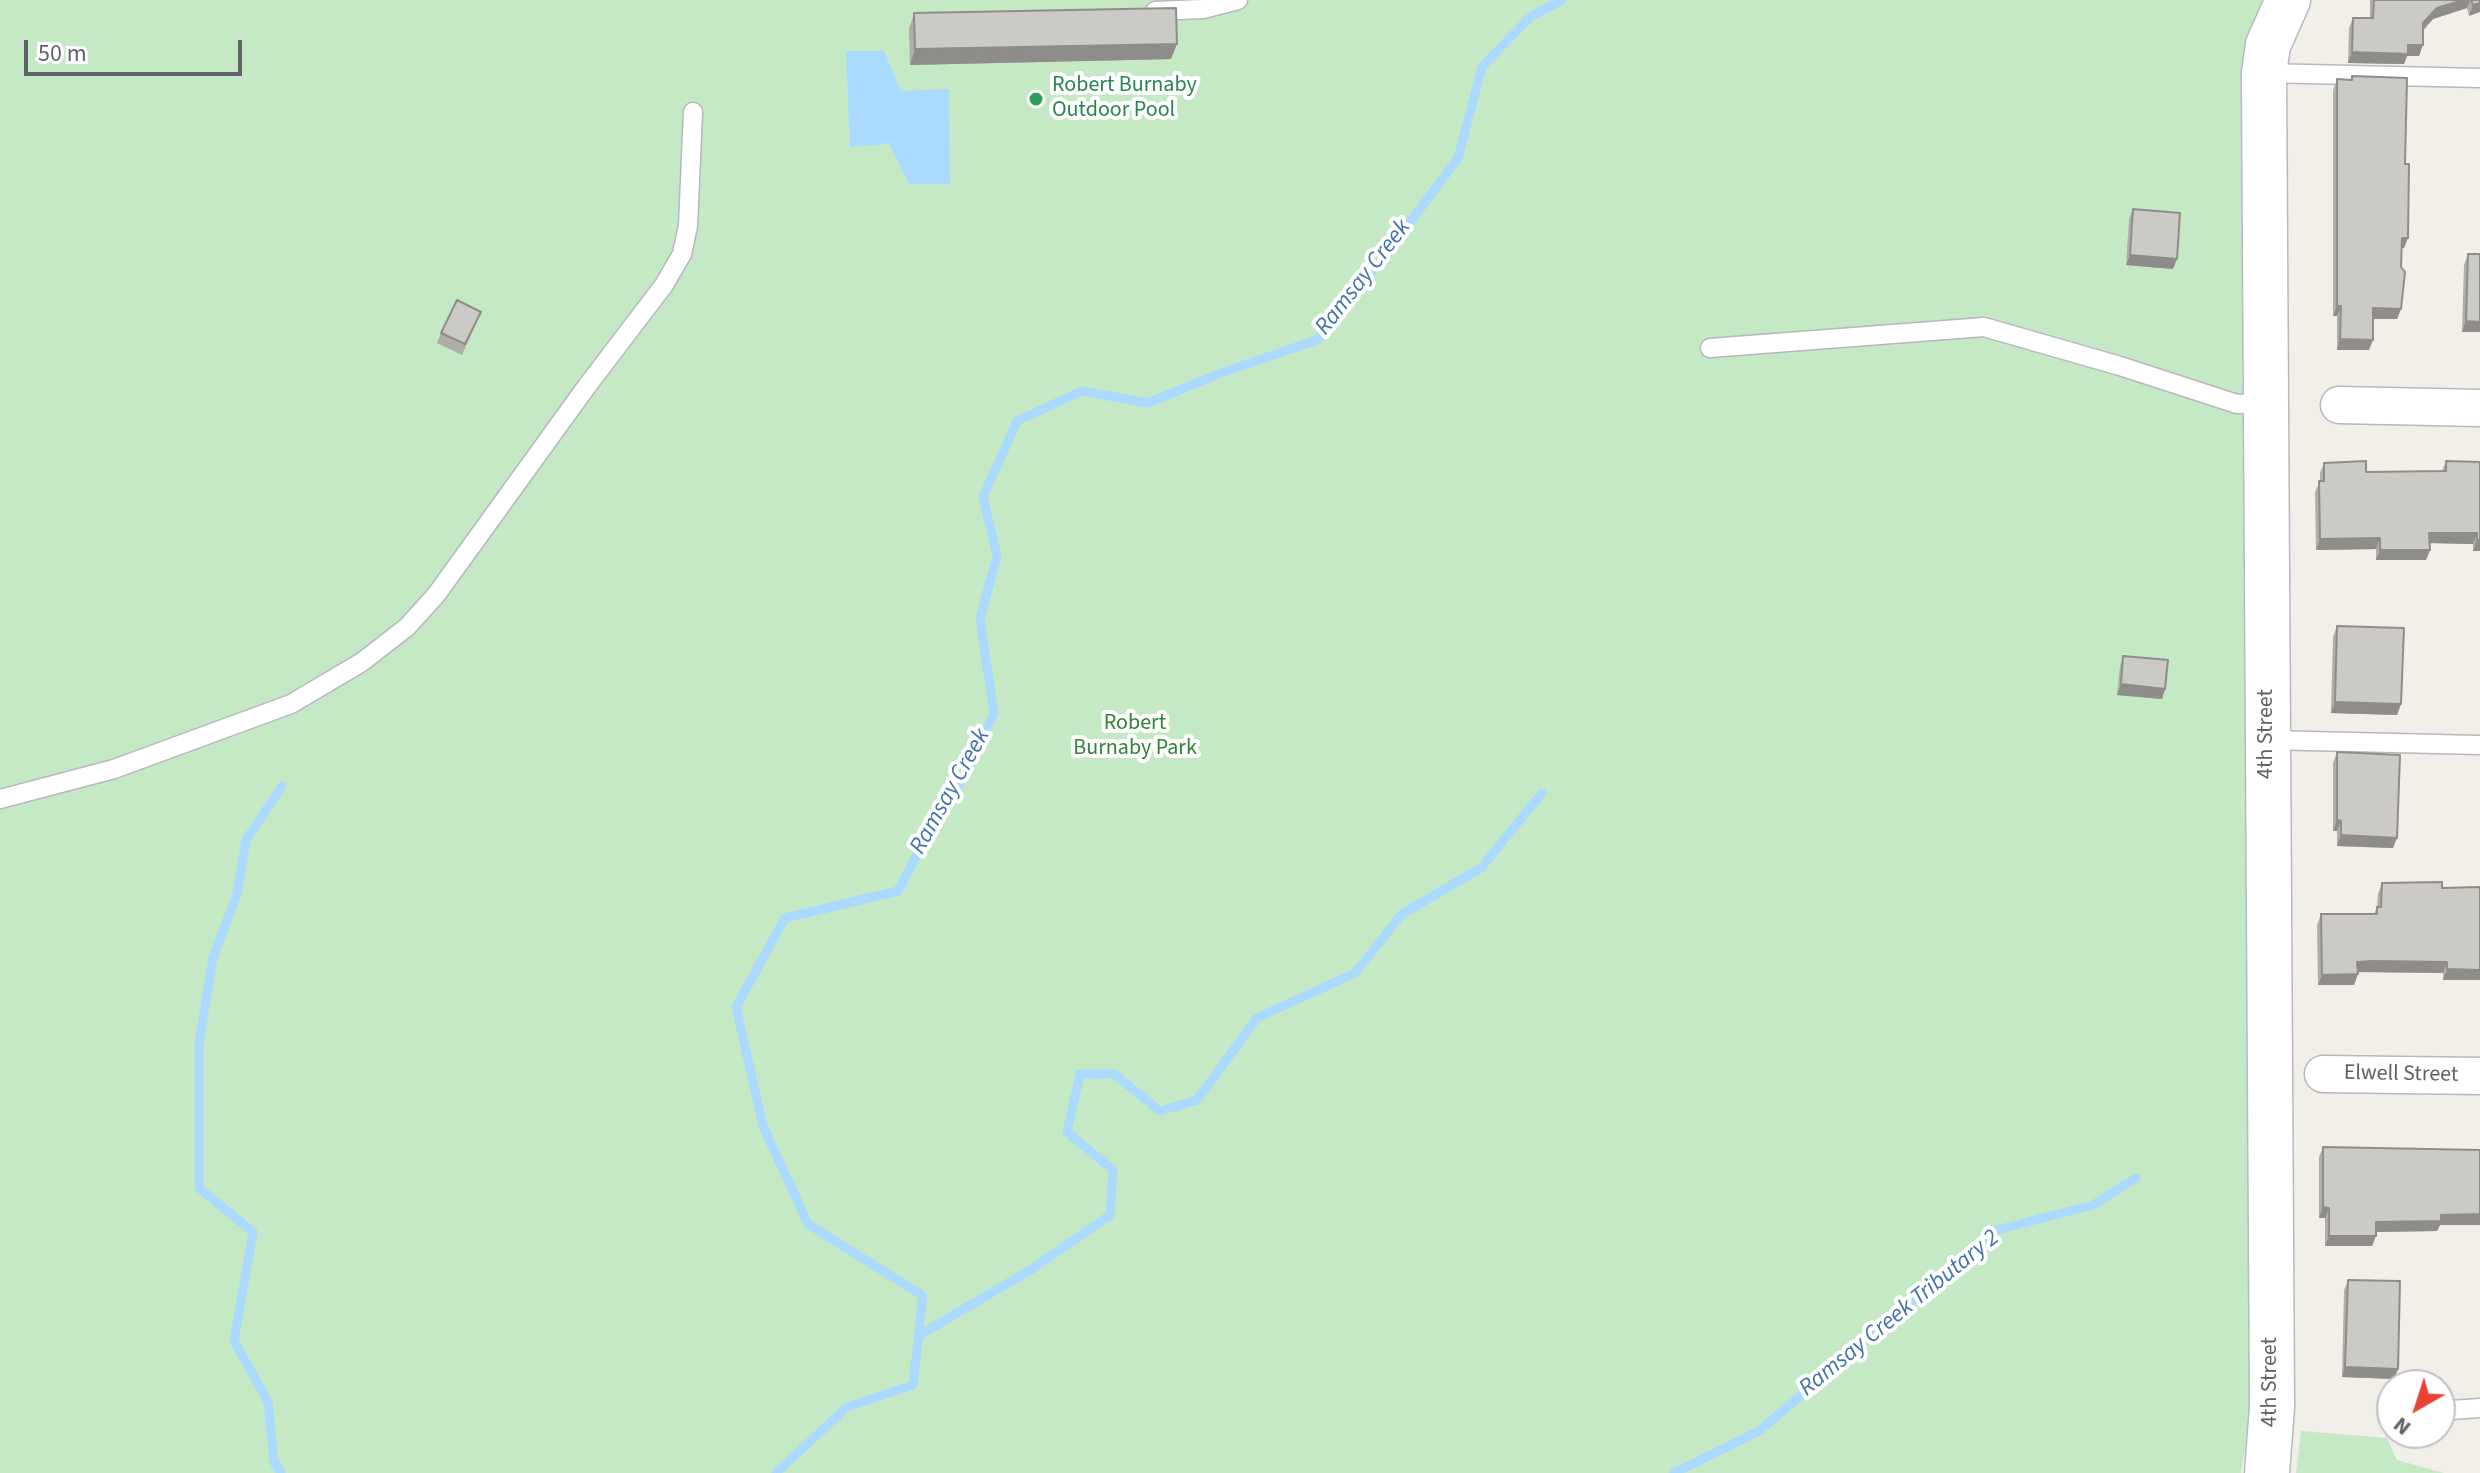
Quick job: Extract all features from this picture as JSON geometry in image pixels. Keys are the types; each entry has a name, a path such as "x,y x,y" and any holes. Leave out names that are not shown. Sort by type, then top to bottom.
{"street":[{"name":"4th Street","path":"2267,1473 2272,1407 2264,73 2268,45 2288,0"},
{"path":"2339,405 2480,408"},
{"name":"Elwell Street","path":"2323,1074 2480,1076"}],"lane":[{"path":"1141,11 1203,9 1238,0"},
{"path":"2264,73 2480,78"},
{"path":"0,799 114,769 291,704 362,662 407,627 436,595 664,285 682,254 688,226 693,112"},
{"path":"1710,348 1984,327 2237,404 2267,403"},
{"path":"2266,740 2480,745"},
{"path":"2456,1410 2480,1408"}],"green space":[{"name":"Robert Burnaby Park","path":"0,0 2269,0 2254,1397 2241,1473 0,1473"},
{"path":"2301,1431 2376,1437 2376,1449 2392,1449 2397,1460 2444,1473 2296,1473"}],"water":[{"path":"846,51 884,51 901,91 949,89 950,184 909,184 889,144 850,147"}],"building":[{"path":"2374,0 2463,0 2437,8 2423,23 2423,45 2408,45 2408,54 2352,52 2353,18 2373,18"},
{"path":"1176,8 1177,44 915,49 914,13"},
{"path":"2352,76 2407,78 2405,164 2409,164 2408,238 2402,238 2401,267 2405,272 2401,309 2373,308 2373,340 2340,339 2341,306 2337,306 2337,79 2352,80"},
{"path":"2133,209 2180,213 2177,259 2130,255"},
{"path":"2468,254 2480,254 2480,322 2466,321"},
{"path":"457,300 481,312 465,344 441,333"},
{"path":"2366,461 2366,472 2446,471 2446,461 2480,462 2480,540 2477,540 2477,533 2429,533 2430,550 2380,550 2380,538 2320,539 2319,481 2324,481 2324,463"},
{"path":"2337,626 2404,628 2401,704 2335,702"},
{"path":"2123,656 2168,660 2165,689 2121,684"},
{"path":"2337,752 2400,755 2397,838 2341,835 2341,821 2337,820"},
{"path":"2442,882 2442,888 2480,887 2480,970 2447,969 2447,962 2372,961 2357,962 2358,974 2322,975 2321,914 2377,914 2377,907 2381,907 2382,883"},
{"path":"2323,1147 2480,1150 2480,1214 2441,1215 2441,1221 2376,1222 2376,1236 2329,1236 2329,1208 2323,1207"},
{"path":"2348,1280 2400,1281 2398,1369 2345,1367"}],"waterway":[{"name":"Ramsay Creek","path":"776,1473 847,1407 913,1385 923,1296 808,1224 763,1126 736,1007 785,918 898,891 933,823 969,769 994,713 980,619 997,556 983,497 1017,421 1082,391 1148,403 1221,373 1317,340 1458,158 1482,67 1530,17 1562,0"},
{"path":"281,1473 274,1462 268,1402 234,1341 253,1232 199,1188 199,1043 213,958 237,894 246,840 282,786"},
{"path":"918,1336 1032,1269 1110,1215 1113,1170 1067,1132 1080,1074 1114,1074 1160,1111 1197,1100 1257,1018 1355,973 1402,914 1481,868 1542,793"},
{"name":"Ramsay Creek Tributary 2","path":"1674,1473 1759,1431 1997,1230 2093,1205 2136,1178"}],"place":[{"name":"Robert Burnaby Outdoor Pool","path":"1036,99"}]}
